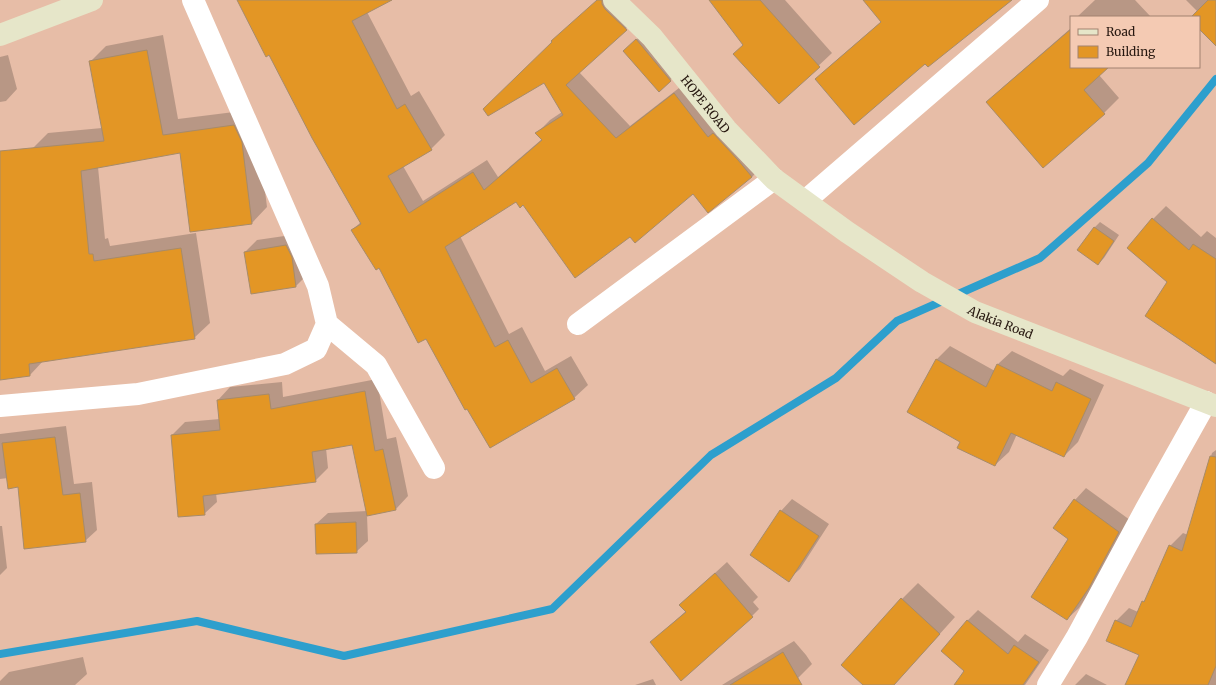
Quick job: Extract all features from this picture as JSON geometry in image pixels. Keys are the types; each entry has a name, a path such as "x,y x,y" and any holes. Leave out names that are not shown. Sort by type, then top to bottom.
{"street":[{"path":"0,35 56,6 92,0"},
{"path":"193,0 318,286 327,324 376,365 434,468"},
{"name":"HOPE ROAD","path":"614,0 652,37 726,129 774,179 805,201"},
{"path":"805,201 1038,0"},
{"path":"578,324 774,179"},
{"name":"Alakia Road","path":"805,201 847,232 922,282 975,312 1211,404"},
{"path":"0,406 138,394 285,364 316,349 327,324"},
{"path":"1048,685 1077,637 1146,509 1211,404"}],"building":[{"path":"237,0 392,0 352,21 397,109 405,104 432,150 388,176 409,213 473,172 484,190 542,140 535,133 563,115 544,83 488,116 483,109 552,42 551,41 597,0 602,0 602,4 605,9 627,30 566,85 616,138 674,93 708,137 713,133 752,177 708,213 693,194 635,243 630,237 575,278 523,205 520,208 516,202 445,247 495,347 508,340 531,383 557,368 575,399 490,448 467,409 465,410 426,339 418,343 379,268 376,270 351,230 361,224 312,138 269,55 266,57"},
{"path":"709,0 760,0 820,67 779,104 733,54 743,45"},
{"path":"863,0 1012,0 928,67 925,64 854,125 815,79 881,22"},
{"path":"1208,0 1216,0 1216,46 1200,30 1200,16 1192,16"},
{"path":"1070,30 1070,68 1108,68 1084,90 1105,114 1043,168 986,102"},
{"path":"636,39 671,81 659,92 623,51"},
{"path":"147,50 163,135 234,125 242,142 252,224 190,232 180,153 81,171 89,254 93,254 94,261 181,248 195,339 29,364 30,376 0,380 0,151 104,141 89,61"},
{"path":"1152,218 1189,250 1193,244 1216,259 1216,364 1145,316 1167,282 1127,248"},
{"path":"1094,227 1114,241 1098,265 1077,250"},
{"path":"286,245 292,257 296,287 251,294 244,252"},
{"path":"936,359 986,387 997,364 1052,391 1056,382 1091,399 1064,457 1011,433 995,466 957,448 960,442 907,412"},
{"path":"365,391 375,451 383,449 396,510 367,516 352,445 312,452 316,482 203,496 205,515 178,517 171,435 220,430 217,400 269,394 271,409"},
{"path":"55,437 63,495 80,493 86,542 24,549 18,487 8,489 2,443"},
{"path":"1210,456 1216,457 1216,666 1208,685 1125,685 1139,655 1106,641 1115,620 1131,627 1142,601 1144,602 1169,545 1182,551"},
{"path":"1074,499 1119,532 1089,588 1067,620 1031,597 1068,539 1053,528"},
{"path":"780,510 819,536 789,582 750,555"},
{"path":"356,522 357,553 316,554 315,524"},
{"path":"715,573 753,617 681,681 650,642 686,612 679,605"},
{"path":"901,598 940,634 894,685 863,685 841,665"},
{"path":"967,620 1008,654 1014,645 1039,662 1023,685 954,685 964,671 941,651"},
{"path":"783,652 802,685 730,685"}],"waterway":[{"path":"0,654 197,621 344,656 552,609 711,455 836,378 897,321 1040,258 1148,163 1216,79"}]}
